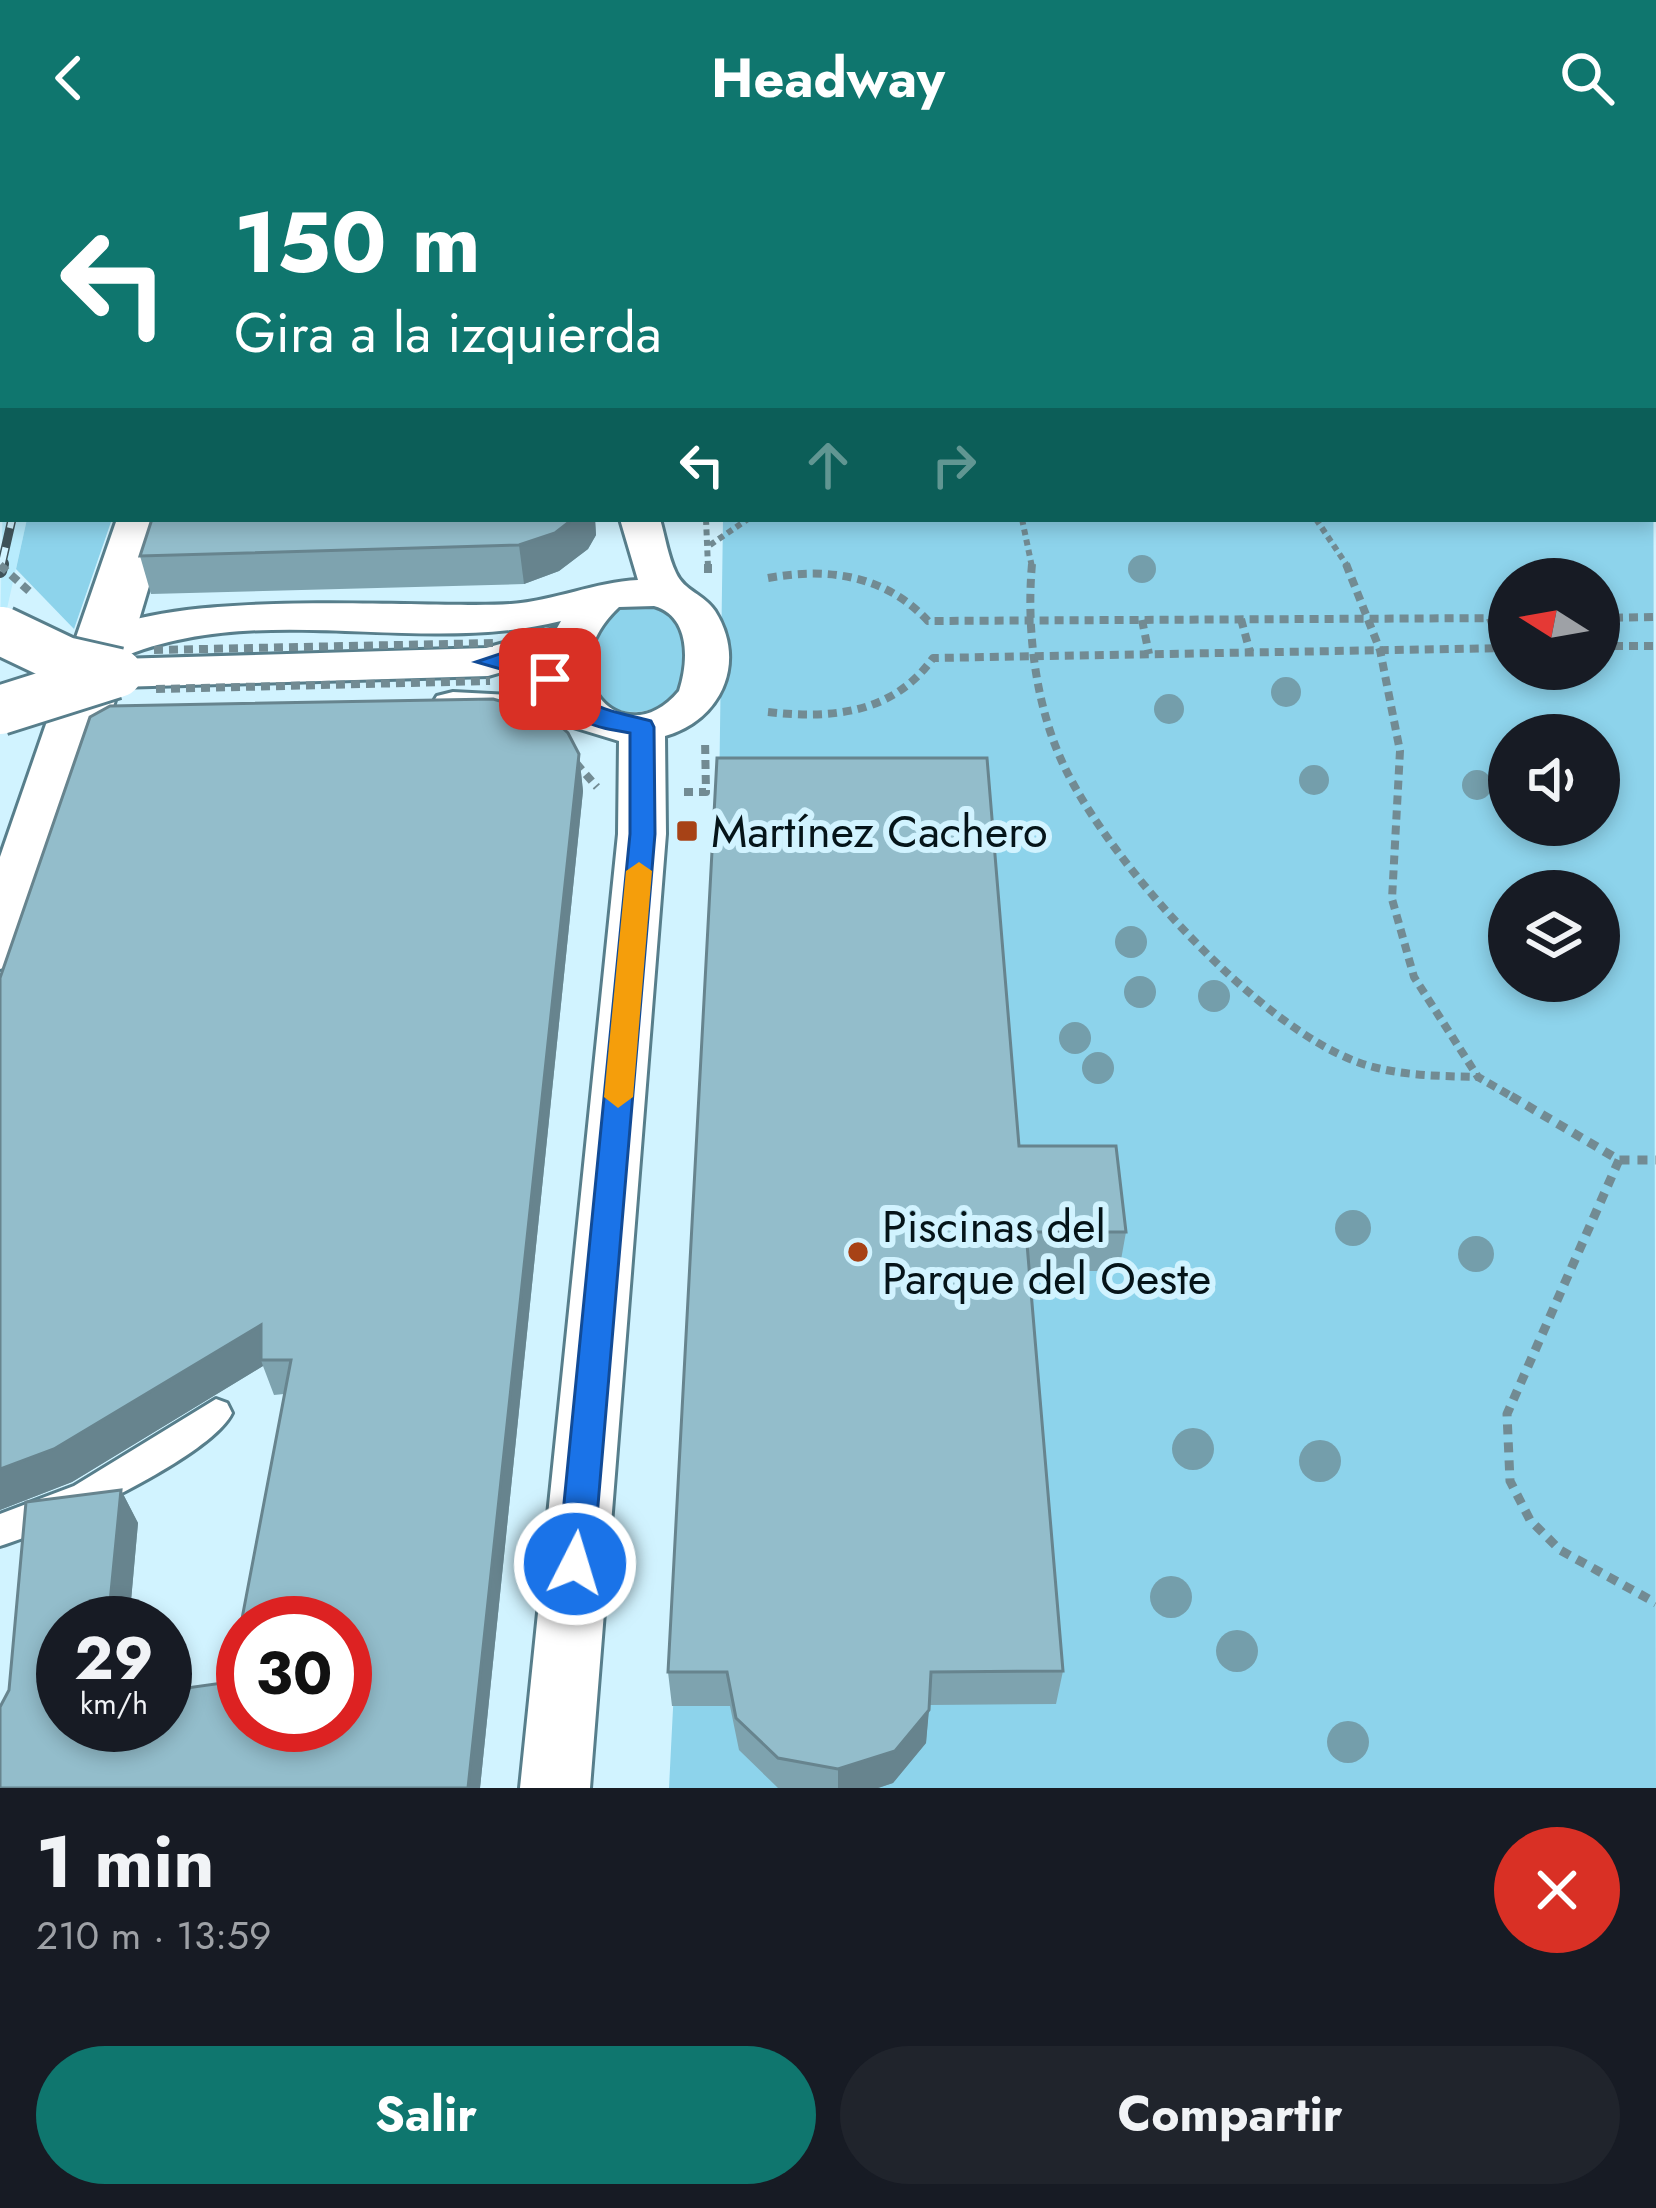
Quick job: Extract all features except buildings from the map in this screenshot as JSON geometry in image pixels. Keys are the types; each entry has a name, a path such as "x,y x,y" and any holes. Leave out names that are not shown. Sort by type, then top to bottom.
{"main road":[{"path":"0,945 118,676 143,522"}],"street":[{"path":"491,662 642,727 683,713 699,696 706,675 702,624 690,608 670,596 654,572 641,522"},
{"path":"118,676 124,636 188,623 512,617 639,593 670,596"},
{"path":"576,699 573,637 583,614 603,599"},
{"path":"0,710 118,676 491,662 573,637"},
{"path":"1,642 118,676 471,705 576,699"},
{"path":"555,1788 642,834 642,727"}],"lane":[{"path":"22,1567 13,1527 140,1467 216,1412"}],"path":[{"path":"709,546 744,522"},
{"path":"1023,522 1036,556 1032,620 1049,730 1107,843 1267,1007 1344,1057 1409,1076 1478,1077"},
{"path":"1318,522 1350,571 1380,650 1400,751 1392,899 1414,977 1478,1077 1619,1160 1656,1160"},
{"path":"0,565 39,603"},
{"path":"769,578 840,574 880,584 928,621 1488,618"},
{"path":"1620,618 1656,617"},
{"path":"1241,619 1250,652"},
{"path":"1142,620 1149,654"},
{"path":"1620,646 1656,646"},
{"path":"769,712 836,716 888,700 924,674 933,658 1488,648"},
{"path":"118,676 491,662"},
{"path":"118,676 491,662"},
{"path":"1619,1160 1507,1414 1510,1480 1530,1520 1560,1550 1656,1603"}],"shaded area":[{"path":"2,522 26,522 0,640"},
{"path":"26,522 111,522 74,629 16,569"},
{"path":"723,522 1653,522 1656,1788 669,1788 719,799"},
{"path":"629,607 664,612 675,620 686,642 679,692 659,706 638,712 616,709 593,698 590,669 596,631 614,613"}],"railway":[{"path":"1,567 11,522"},
{"path":"0,571 2,564"}],"slow traffic":[{"path":"618,1097 639,871"}],"place":[{"name":"Martínez Cachero","path":"687,831"},
{"name":"Piscinas del Parque del Oeste","path":"858,1252"}],"route":[{"path":"550,679 488,662 573,637 569,685 576,706 595,719 642,727 644,792 575,1564"}]}
